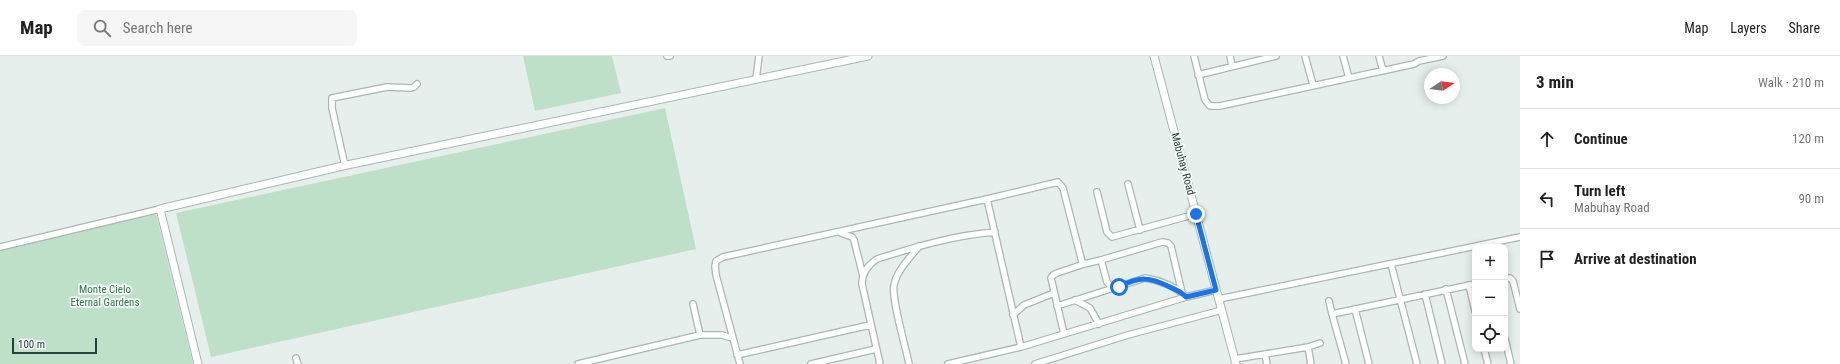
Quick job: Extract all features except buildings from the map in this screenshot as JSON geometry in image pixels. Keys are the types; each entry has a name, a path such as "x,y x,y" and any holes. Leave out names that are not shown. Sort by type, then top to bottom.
{"street":[{"path":"756,79 759,56"},
{"path":"0,247 345,166 868,56"},
{"name":"Mabuhay Road","path":"1154,56 1235,362"},
{"path":"1194,56 1205,100 1210,106 1220,106 1414,64 1418,58 1443,56"},
{"path":"1230,56 1232,66"},
{"path":"1198,75 1276,56"},
{"path":"1304,56 1313,85"},
{"path":"1343,56 1349,78"},
{"path":"1379,56 1383,70"},
{"path":"345,166 332,108 332,98 387,87 411,88 417,84"},
{"path":"740,364 732,338 716,271 716,261 723,257 987,200 1058,182 1063,188 1080,259 1084,264"},
{"path":"1128,184 1140,230"},
{"path":"1096,192 1109,236 1118,236 1196,214"},
{"path":"987,200 1021,347"},
{"path":"160,209 198,364"},
{"path":"840,232 852,237 854,240 863,276 862,284 870,325 880,364"},
{"path":"863,276 869,266 877,259 919,246 979,233 995,232"},
{"path":"1219,300 1520,239"},
{"path":"1064,334 1051,278 1052,275 1084,264 1162,242 1168,243 1171,246 1184,295"},
{"path":"909,364 898,314 894,286 899,273 919,246"},
{"path":"1101,260 1107,282 1112,288"},
{"path":"1391,264 1417,364"},
{"path":"1057,306 1145,278 1158,281 1184,295"},
{"path":"1508,278 1510,278 1513,282 1520,309"},
{"path":"1332,314 1472,284"},
{"path":"1469,285 1472,298"},
{"path":"1446,289 1465,364"},
{"path":"948,364 1021,347 1099,324 1184,295 1216,290"},
{"path":"1013,315 1024,305 1054,293"},
{"path":"1425,294 1442,364"},
{"path":"1075,300 1090,308 1099,324"},
{"path":"1329,301 1346,364"},
{"path":"693,304 700,335"},
{"path":"1355,309 1369,364"},
{"path":"1035,364 1135,333 1222,310"},
{"path":"737,355 870,325"},
{"path":"578,364 700,335 722,335 732,338"},
{"path":"1235,362 1265,354 1308,347 1320,343"},
{"path":"1308,347 1311,364"},
{"path":"811,364 876,349"},
{"path":"1485,352 1488,364"},
{"path":"1508,352 1511,364"},
{"path":"1265,354 1267,364"}],"green space":[{"path":"523,56 612,56 621,93 535,111"},
{"path":"665,108 696,249 211,357 176,213"},
{"name":"Monte Cielo Eternal Gardens","path":"156,214 193,364 0,364 0,250"}],"route":[{"path":"1119,287 1137,279 1145,278 1158,281 1182,293 1186,297 1216,290 1196,214"}]}
